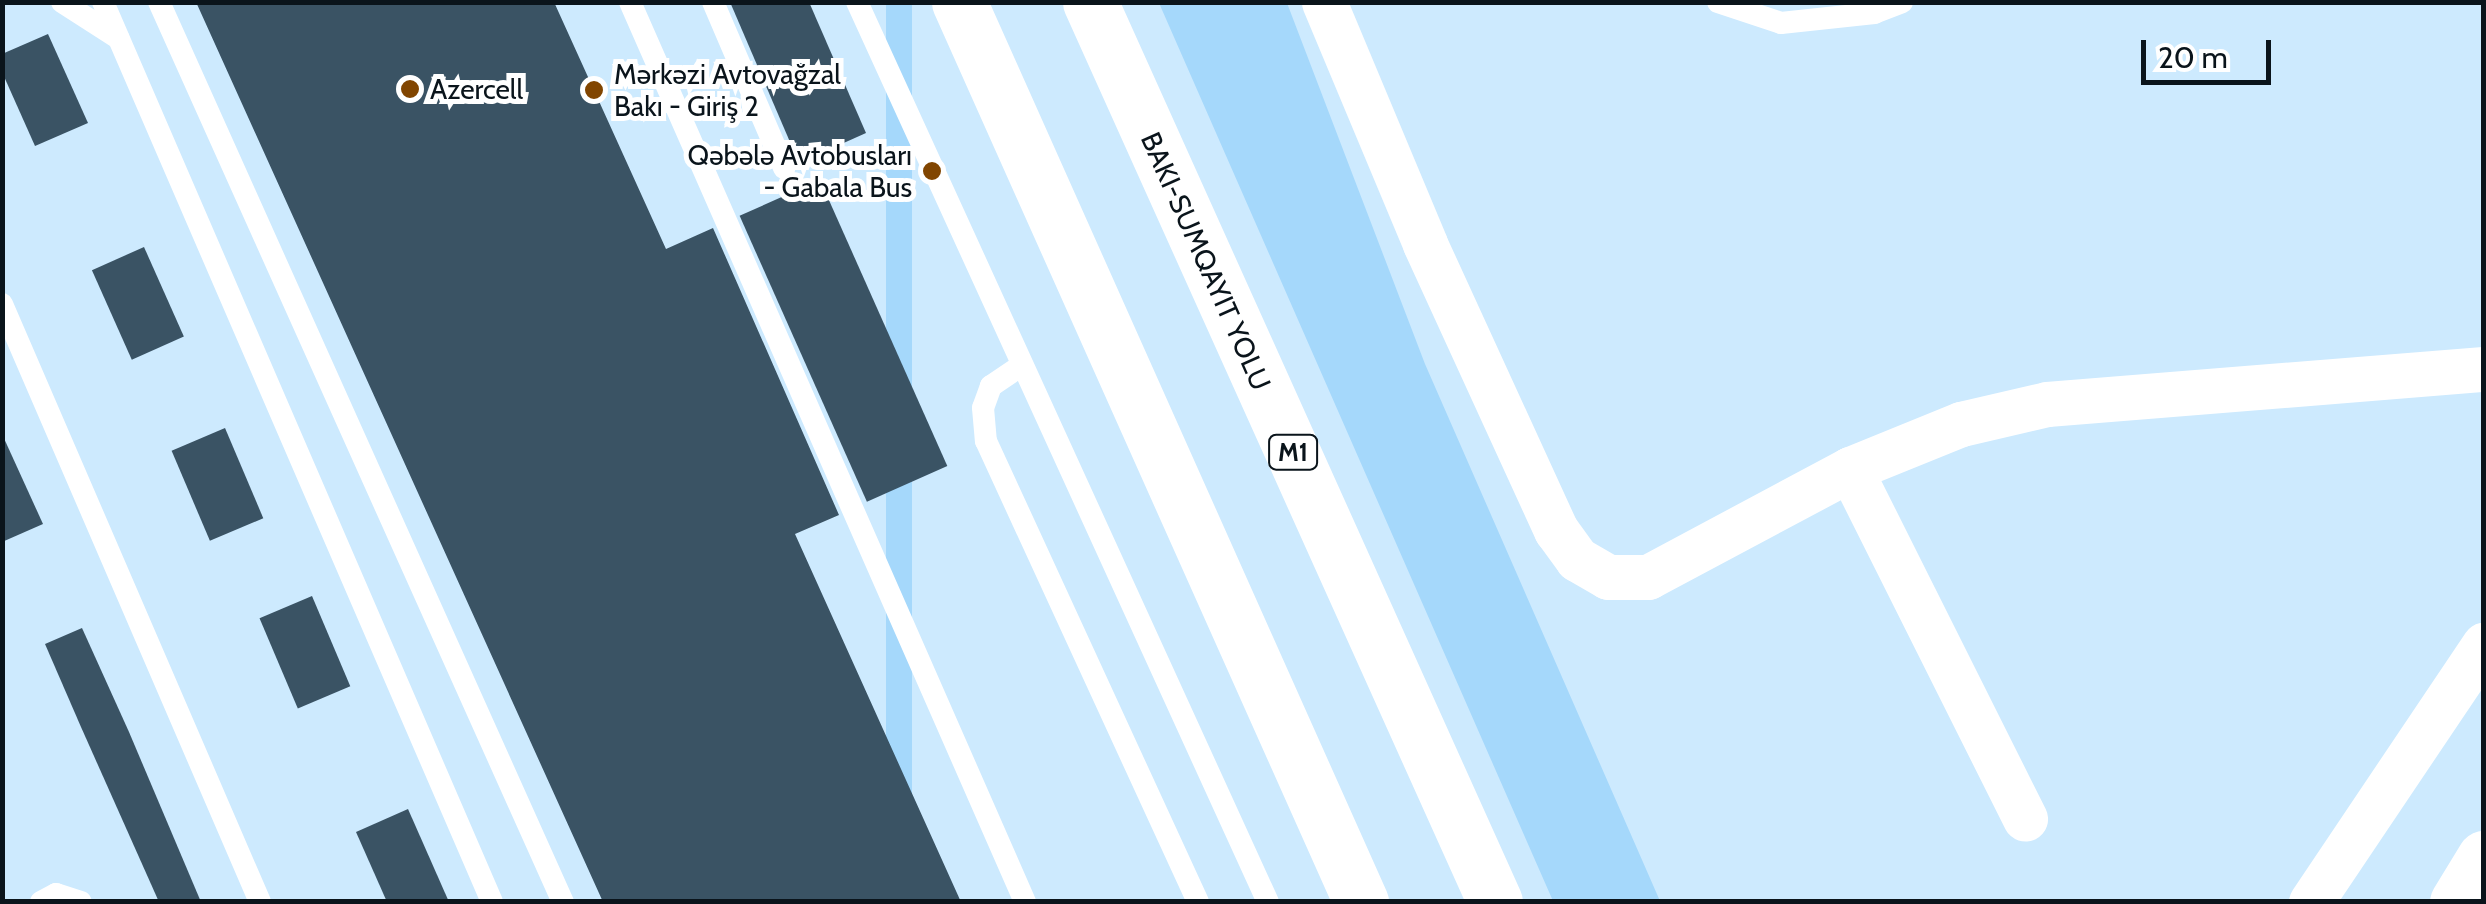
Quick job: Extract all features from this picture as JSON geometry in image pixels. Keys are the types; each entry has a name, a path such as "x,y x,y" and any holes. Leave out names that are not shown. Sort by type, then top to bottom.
{"highway":[{"path":"959,2 1361,902"},
{"name":"M1","path":"1090,2 1496,902"},
{"path":"2457,902 2484,858"}],"street":[{"path":"1324,2 1425,244 1556,530 1577,560 1608,577 1648,577 1850,469 1962,424 2047,404 2484,368"},
{"path":"1850,469 2025,819"},
{"path":"2311,902 2484,645"}],"lane":[{"path":"62,2 119,39"},
{"path":"104,2 492,902"},
{"path":"159,2 563,902"},
{"path":"630,2 1025,902"},
{"path":"713,2 784,168"},
{"path":"857,2 1019,367 1268,902"},
{"path":"1718,2 1780,23 1874,13 1902,2"},
{"path":"2,304 260,902"},
{"path":"1019,367 992,386 983,408 986,442 1198,902"},
{"path":"41,902 66,894 80,902"}],"shaded area":[{"path":"886,3 912,3 912,902 886,902"},
{"path":"1159,3 1287,3 1425,364 1660,901 1553,901"}],"building":[{"path":"196,2 554,2 666,249 713,228 839,515 795,534 961,902 603,902"},
{"path":"730,2 809,2 866,133 799,163"},
{"path":"48,34 88,123 35,146 2,72 2,54"},
{"path":"820,180 947,466 867,502 740,216"},
{"path":"144,247 184,337 132,360 92,270"},
{"path":"225,428 263,518 210,541 172,451"},
{"path":"2,434 43,524 2,542"},
{"path":"312,596 350,686 298,708 260,618"},
{"path":"82,628 201,902 159,902 81,727 45,644"},
{"path":"408,809 449,902 387,902 356,832"}],"place":[{"name":"Azercell","path":"410,89"},
{"name":"Mərkəzi Avtovağzal Bakı - Giriş 2","path":"594,90"},
{"name":"Qəbələ Avtobusları - Gabala Bus","path":"932,171"}]}
